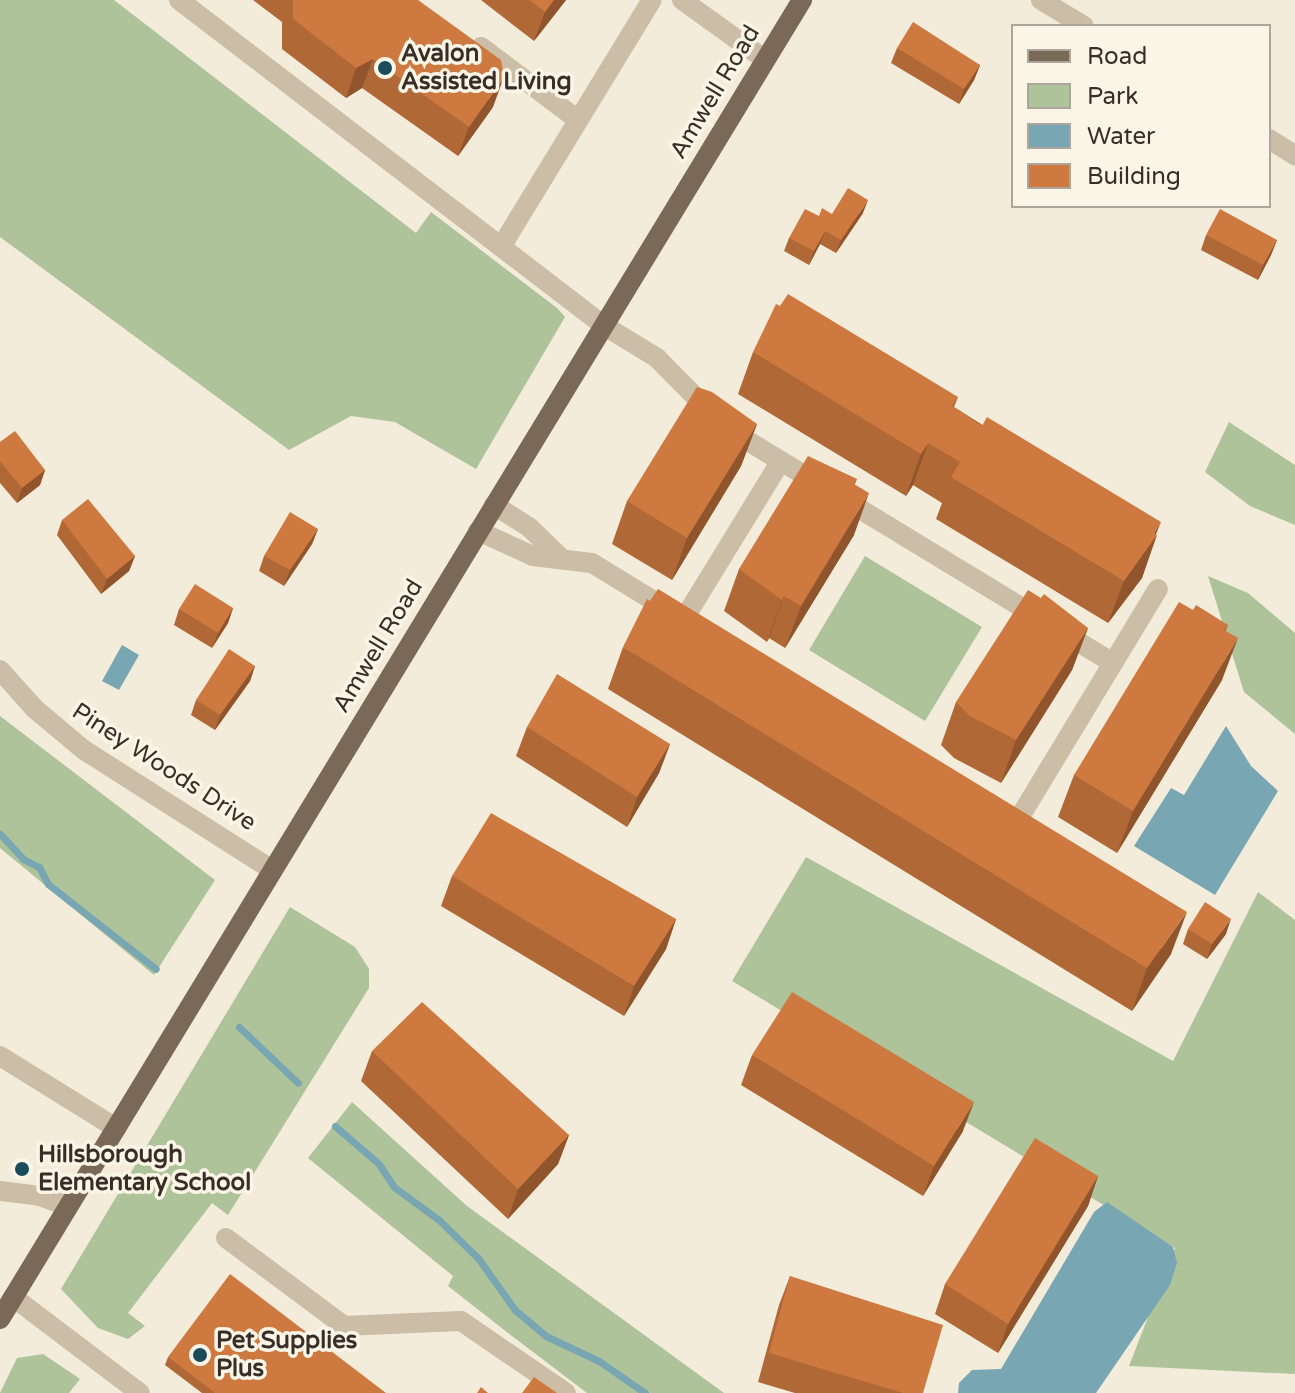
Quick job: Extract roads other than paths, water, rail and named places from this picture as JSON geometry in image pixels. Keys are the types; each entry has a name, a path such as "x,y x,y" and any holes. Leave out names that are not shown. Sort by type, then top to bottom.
{"main road":[{"name":"Amwell Road","path":"0,1319 802,0"}],"street":[{"path":"179,0 603,325 669,368 725,427 1113,663"},
{"path":"501,247 652,0"},
{"path":"682,0 764,59"},
{"path":"1041,0 1081,24"},
{"path":"466,36 578,120"},
{"path":"1271,140 1295,155"},
{"path":"478,531 533,556 559,556 592,563 691,623 781,461"},
{"path":"494,505 529,527 559,556"},
{"path":"1018,820 1158,589"},
{"name":"Piney Woods Drive","path":"0,670 35,709 84,750 271,869"},
{"path":"0,1056 116,1128"},
{"path":"0,1191 40,1196 68,1206"},
{"path":"226,1238 344,1326 461,1321 566,1393"},
{"path":"13,1297 140,1393"}],"water":[{"path":"122,645 139,655 119,690 102,681"},
{"path":"1226,726 1251,766 1278,791 1215,895 1134,846 1171,788 1184,795"},
{"path":"1107,1202 1173,1247 1177,1263 1170,1285 1096,1393 958,1393 959,1383 972,1370 1001,1369 1094,1212"}],"waterway":[{"path":"0,834 23,859 39,867 48,884 156,969"},
{"path":"239,1027 298,1083"},
{"path":"335,1126 379,1164 394,1187 439,1220 478,1258 515,1310 546,1336 599,1361 645,1393"}],"place":[{"name":"Avalon Assisted Living","path":"385,68"},
{"name":"Hillsborough Elementary School","path":"22,1169"},
{"name":"Pet Supplies Plus","path":"200,1355"}]}
